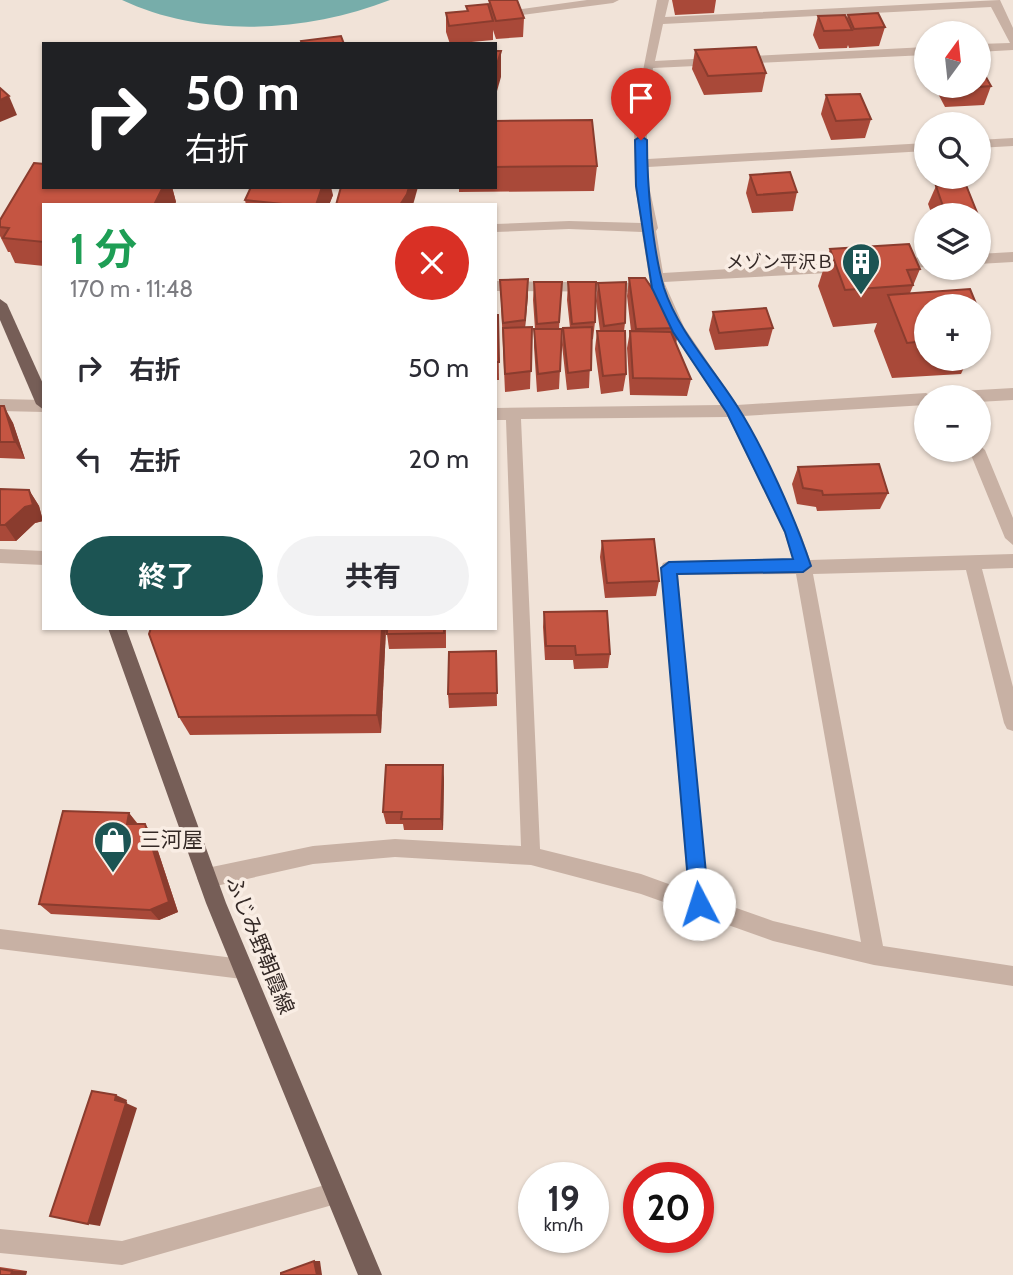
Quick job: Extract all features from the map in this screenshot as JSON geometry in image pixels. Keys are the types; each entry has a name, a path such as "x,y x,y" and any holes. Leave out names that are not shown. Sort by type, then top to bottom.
{"main road":[{"path":"0,304 42,400"},
{"name":"ふじみ野朝霞線","path":"118,630 207,878 370,1275"}],"street":[{"path":"522,12 613,0"},
{"path":"663,0 640,116 642,186 657,283 678,329 733,411 792,532 803,566 874,955"},
{"path":"657,21 995,1 1013,40"},
{"path":"991,47 1013,46"},
{"path":"648,65 914,52"},
{"path":"991,143 1013,142"},
{"path":"641,163 914,148"},
{"path":"497,228 569,225 650,228"},
{"path":"991,258 1013,257"},
{"path":"497,286 657,283 914,263"},
{"path":"991,395 1013,394"},
{"path":"531,856 504,414 733,411 914,401"},
{"path":"0,405 42,405"},
{"path":"982,462 1013,538"},
{"path":"0,556 42,558"},
{"path":"699,904 669,568 973,565 1013,561"},
{"path":"973,565 1013,723"},
{"path":"207,878 313,855 395,848 531,856 640,884 773,931 874,955 1013,976"},
{"path":"0,939 243,969"},
{"path":"0,1241 122,1254 336,1193"}],"water":[{"path":"122,0 390,0 325,19 256,27 187,21 154,13"}],"building":[{"path":"489,0 517,0 524,18 496,21"},
{"path":"488,4 493,21 449,26 446,13 468,11 466,6"},
{"path":"878,13 885,27 854,29 848,15"},
{"path":"845,15 852,30 824,31 818,16"},
{"path":"341,36 343,42 301,42"},
{"path":"756,47 766,73 708,76 695,50"},
{"path":"0,88 9,96 0,100"},
{"path":"860,94 871,119 836,121 826,95"},
{"path":"592,120 597,166 497,167 497,121"},
{"path":"34,163 42,164 42,189 162,189 155,203 42,203 42,242 3,238 9,228 0,227 0,220"},
{"path":"790,172 797,192 757,195 750,175"},
{"path":"250,189 321,189 317,203 245,200"},
{"path":"340,189 408,189 401,203 337,203"},
{"path":"937,189 968,189 973,203 942,203"},
{"path":"909,244 914,255 914,269 907,270 913,285 845,290 830,249"},
{"path":"629,278 645,278 679,328 636,329"},
{"path":"528,279 525,320 503,323 500,280"},
{"path":"534,282 562,282 559,322 537,324"},
{"path":"568,282 596,282 595,322 572,324"},
{"path":"626,282 625,323 604,326 598,283"},
{"path":"970,289 972,294 914,294 914,342 907,343 888,295"},
{"path":"766,308 773,328 719,333 713,312"},
{"path":"497,315 498,315 497,362"},
{"path":"532,327 531,371 505,374 503,328"},
{"path":"592,327 591,370 568,373 563,328"},
{"path":"534,329 562,329 560,371 538,374"},
{"path":"597,331 625,331 626,374 603,376"},
{"path":"630,331 671,332 691,379 633,378"},
{"path":"0,406 4,406 15,442 0,442"},
{"path":"879,464 888,493 823,495 822,491 803,488 798,467"},
{"path":"0,489 29,490 33,505 25,507 5,525 0,525"},
{"path":"654,539 659,581 607,583 602,541"},
{"path":"607,611 610,654 576,655 575,646 546,646 544,612"},
{"path":"150,630 382,630 377,715 179,717 149,634"},
{"path":"387,630 444,630 444,633 387,634"},
{"path":"496,651 497,693 448,694 449,652"},
{"path":"386,765 443,765 441,819 401,819 402,812 383,812"},
{"name":"三河屋","path":"63,811 129,813 127,824 145,824 169,902 150,910 39,904"},
{"path":"92,1091 116,1095 115,1100 126,1103 88,1224 50,1216"},
{"path":"314,1261 317,1275 281,1275 281,1273"},
{"path":"0,1269 12,1271 11,1275 0,1275"}],"place":[{"name":"メゾン平沢Ｂ","path":"861,296"},
{"name":"三河屋","path":"113,874"}],"route":[{"path":"641,140 642,186 658,288 678,329 733,411 792,532 803,566 669,568 699,904"}]}
